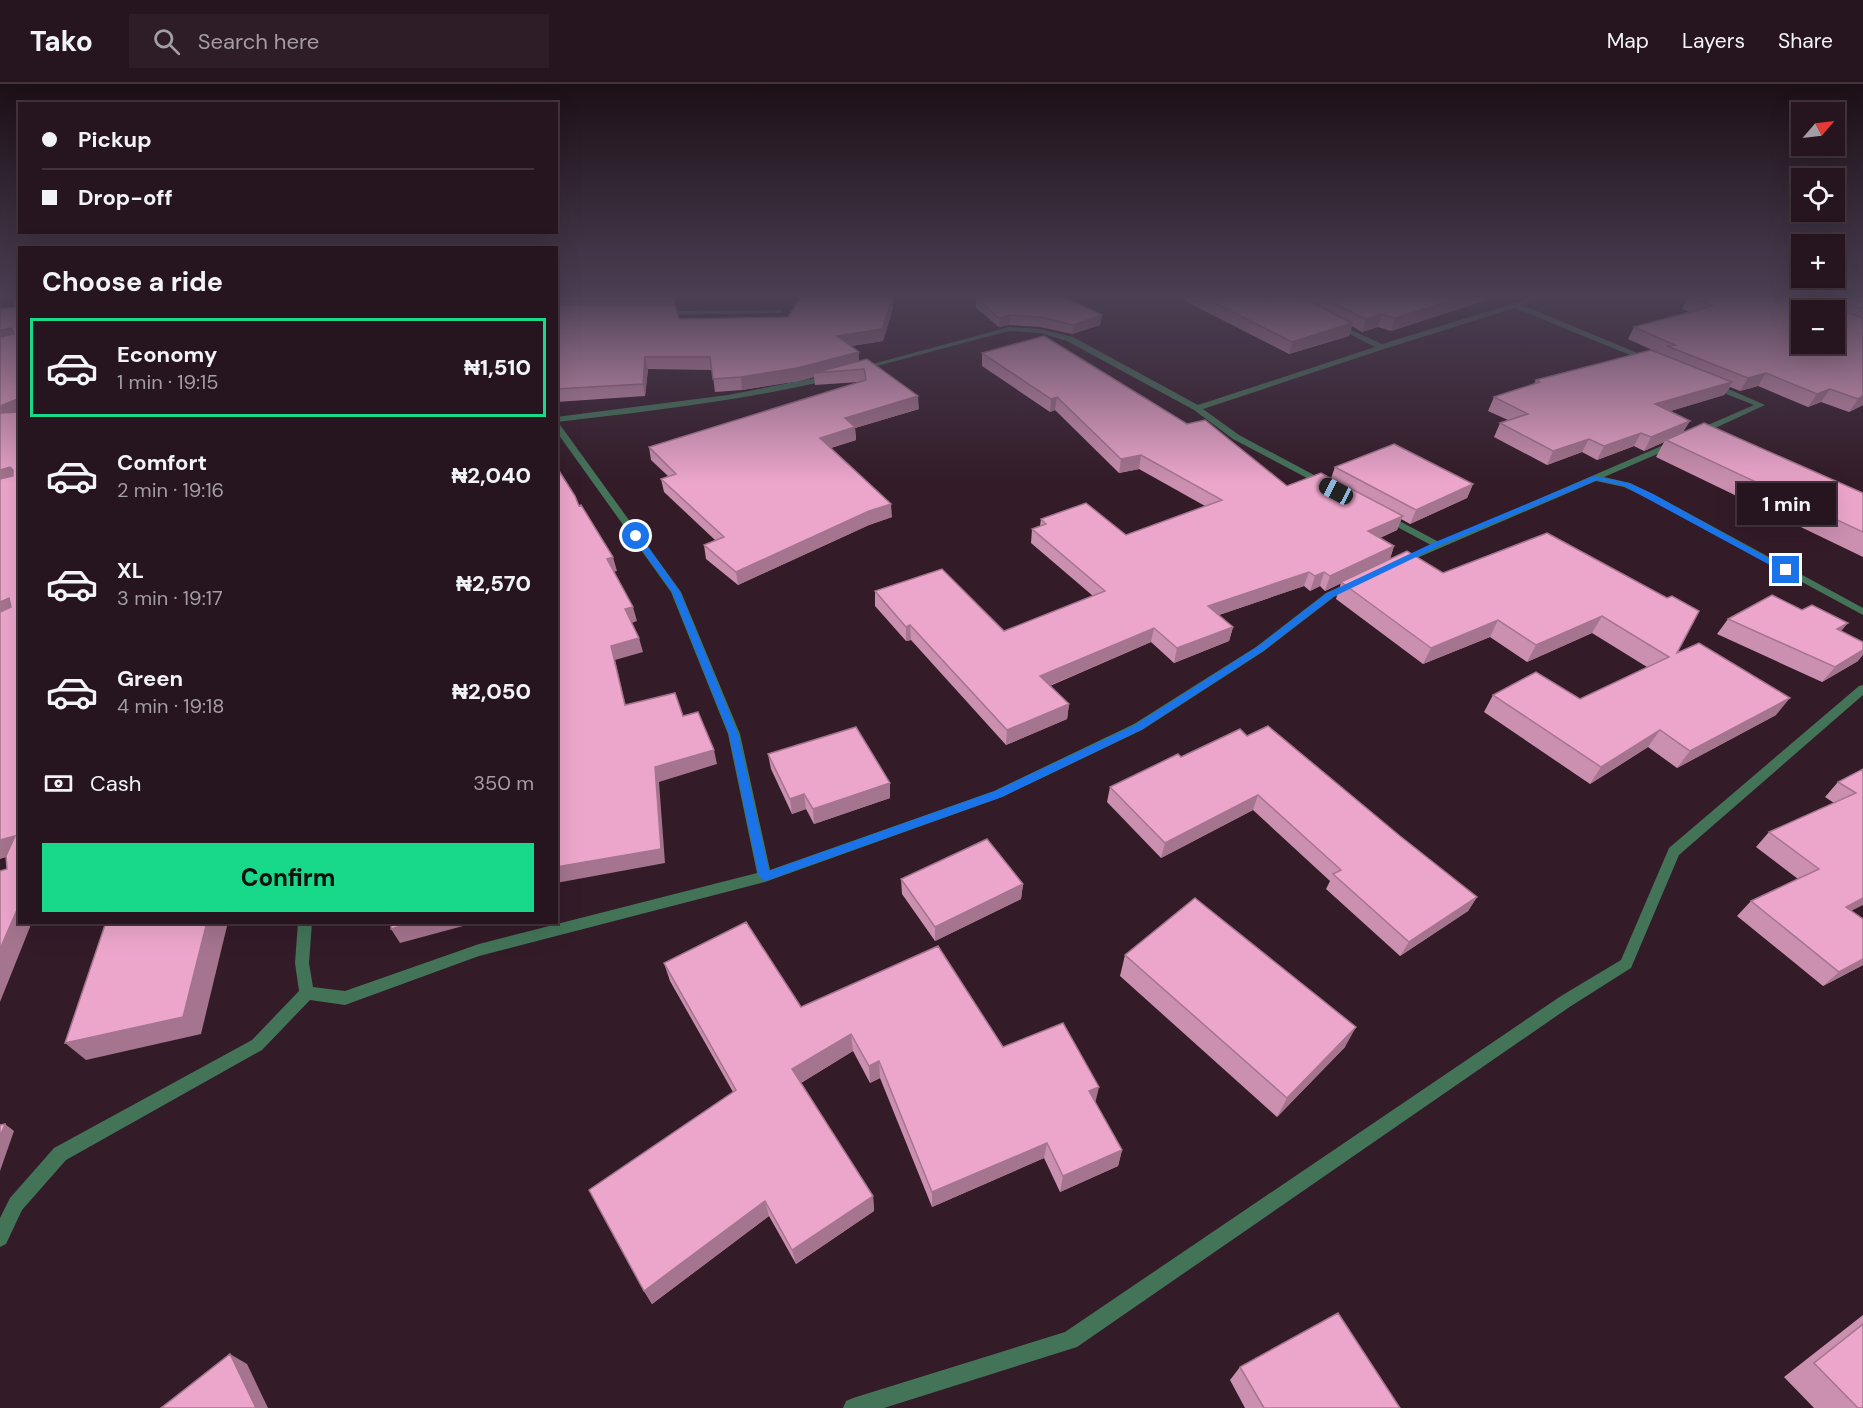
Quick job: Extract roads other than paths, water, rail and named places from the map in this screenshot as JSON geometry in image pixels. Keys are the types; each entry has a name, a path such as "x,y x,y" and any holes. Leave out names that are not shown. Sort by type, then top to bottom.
{"street":[{"path":"854,371 899,359"},
{"path":"1106,359 1197,408 1236,437 1331,488"},
{"path":"1197,408 1345,359"},
{"path":"1646,359 1654,362"},
{"path":"558,420 713,399 799,385 843,374"},
{"path":"1689,437 1761,405 1708,383"},
{"path":"558,427 676,592 734,734 765,877"},
{"path":"1394,565 1436,544 1679,441"},
{"path":"1596,478 1627,485 1650,496 1863,612"},
{"path":"1373,510 1436,544"},
{"path":"307,993 345,999 479,950 765,877 998,794 1138,727 1260,649 1330,595 1362,580"},
{"path":"853,1408 1070,1340 1566,1001 1626,964 1674,852 1863,689"},
{"path":"305,924 302,963 307,993"},
{"path":"0,1238 16,1204 60,1154 257,1045 307,993"}]}
